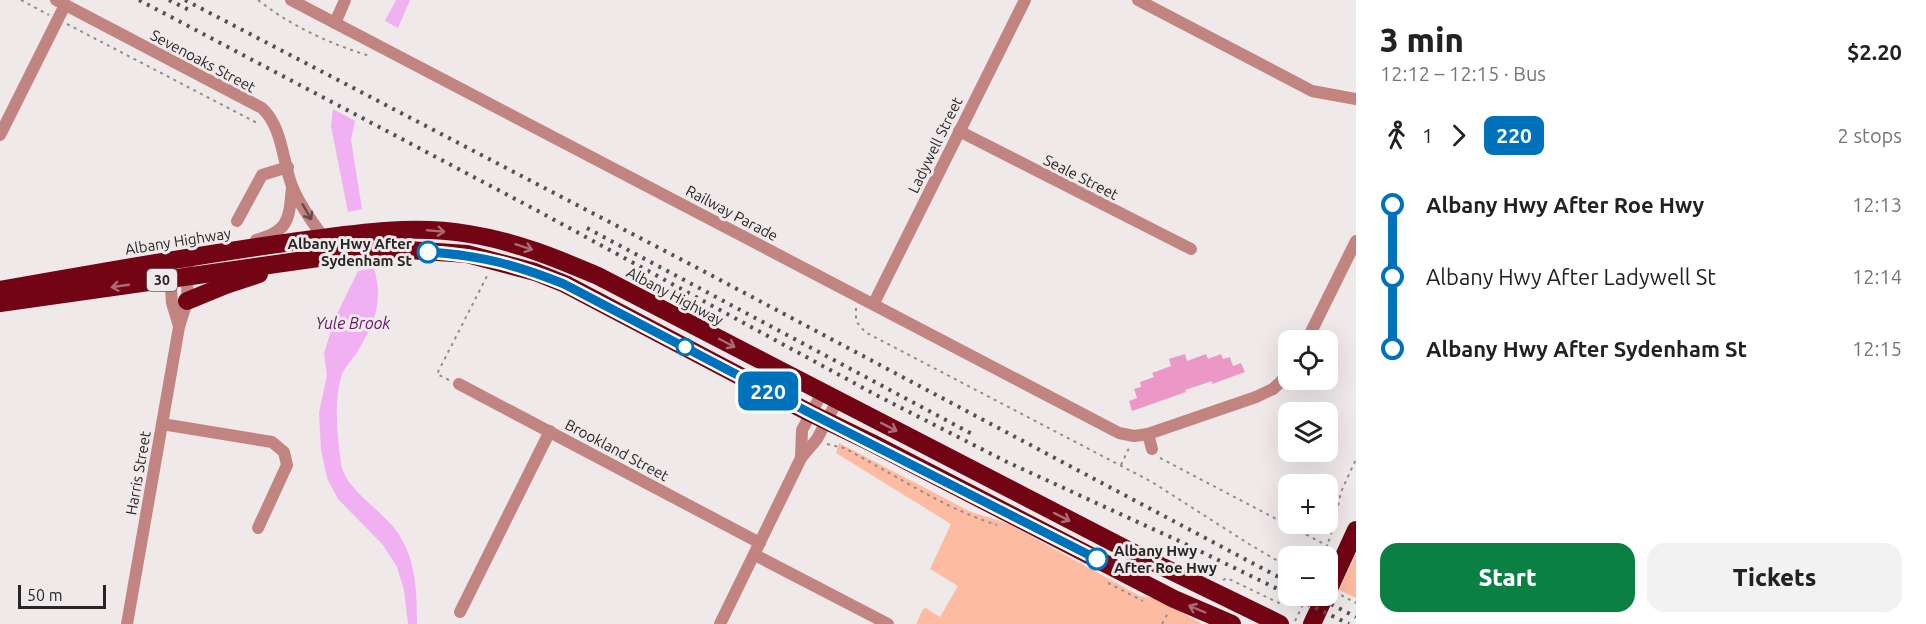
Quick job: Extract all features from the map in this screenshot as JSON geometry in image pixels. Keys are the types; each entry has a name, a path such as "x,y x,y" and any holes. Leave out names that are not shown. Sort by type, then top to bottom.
{"highway":[{"name":"Albany Highway","path":"0,290 195,255 386,230 467,233 518,245 598,276 1126,549 1277,622"},
{"name":"30","path":"0,303 361,252 408,250 467,254 535,272 564,284 1168,596 1232,624"},
{"path":"187,301 267,271 303,266 324,256"},
{"path":"1338,568 1356,530"},
{"path":"1312,624 1320,606"}],"street":[{"name":"Railway Parade","path":"291,0 874,303 1108,429 1130,436 1148,434"},
{"path":"335,22 345,0"},
{"name":"Ladywell Street","path":"874,303 1025,0"},
{"path":"1138,0 1312,91 1356,99"},
{"path":"0,135 58,19 60,2"},
{"name":"Sevenoaks Street","path":"60,2 262,108 271,116 292,186 310,219 324,238"},
{"name":"Seale Street","path":"959,131 1191,249"},
{"path":"237,221 262,176 288,167"},
{"name":"Sevenoaks Street","path":"195,255 268,237 277,232 289,218 292,186"},
{"path":"1312,330 1356,241"},
{"name":"Harris Street","path":"179,327 172,303 179,277 195,255"},
{"name":"Harris Street","path":"127,624 179,327 187,301 179,277 170,260"},
{"name":"Brookland Street","path":"459,384 550,430 760,543"},
{"path":"1153,452 1148,434 1262,395 1278,385"},
{"path":"720,624 801,458 802,430 818,417 829,397"},
{"path":"801,458 823,442 818,417 829,397"},
{"path":"162,424 272,442 284,452 287,465 258,528"},
{"path":"460,612 550,430"},
{"path":"754,555 888,624"}],"path":[{"path":"21,0 265,128"},
{"path":"459,384 437,374 490,270"},
{"path":"857,306 856,321 865,332 1162,488 1278,561"},
{"path":"1120,466 1129,450"},
{"path":"1153,452 1328,546 1341,492 1356,459"},
{"path":"1338,594 1356,603"},
{"path":"1294,624 1302,606"},
{"path":"1162,624 1167,614"}],"shaded area":[{"path":"839,443 971,512 1007,523 1140,596 1158,599 1202,624 916,624 923,609 926,608 940,617 958,586 930,569 951,524 836,453"},
{"path":"1356,554 1356,598 1339,590"}],"water":[{"path":"396,0 410,0 398,28 385,21"},
{"path":"333,109 355,121 351,140 362,209 348,212 331,126"},
{"name":"Yule Brook","path":"374,268 378,292 376,313 356,354 342,374 337,398 341,463 355,490 388,521 402,539 414,574 417,624 408,624 404,590 397,567 383,545 338,499 327,478 321,450 319,413 327,375 324,353 335,318 358,271"}],"building":[{"path":"1185,354 1187,361 1206,354 1208,359 1221,354 1223,359 1230,357 1233,366 1241,363 1245,372 1212,384 1212,381 1185,390 1186,392 1132,411 1129,401 1137,398 1134,389 1141,387 1140,382 1154,377 1152,373 1171,366 1169,359"}],"railway":[{"path":"139,0 538,211 878,396 1007,462 1278,589"},
{"path":"169,0 191,11"},
{"path":"185,0 707,273 1278,577"},
{"path":"587,228 974,435"},
{"path":"1312,606 1349,624"},
{"path":"1335,606 1356,617"}],"bus line":[{"name":"220","path":"428,252 467,254 535,272 564,284 810,413 1097,559"}],"place":[{"name":"Albany Hwy After Sydenham St","path":"428,252"},
{"name":"Albany Hwy After Roe Hwy","path":"1097,559"}]}
